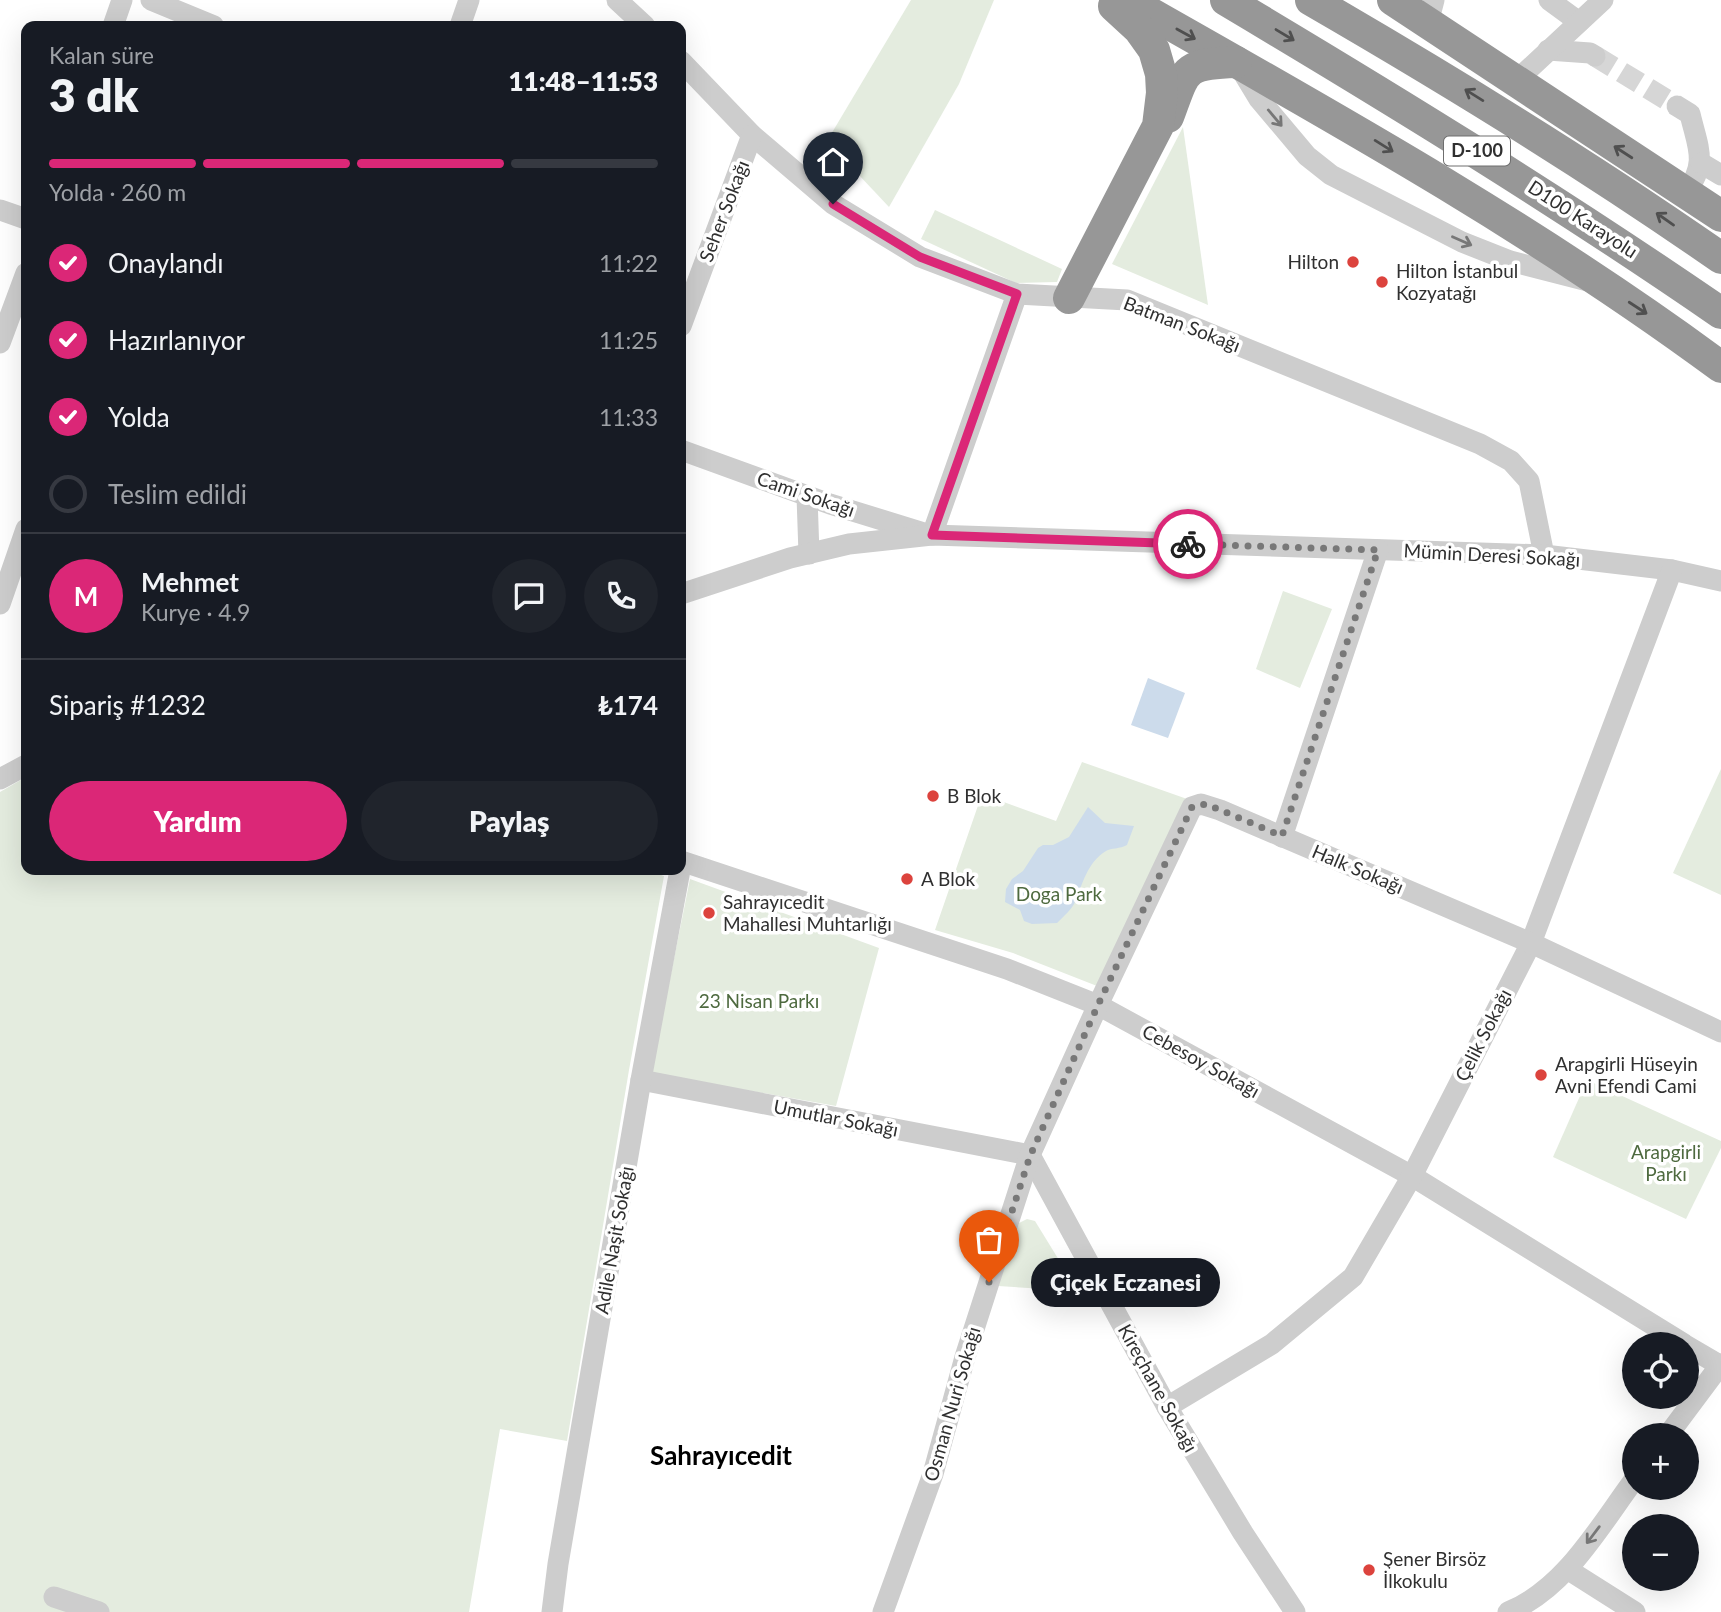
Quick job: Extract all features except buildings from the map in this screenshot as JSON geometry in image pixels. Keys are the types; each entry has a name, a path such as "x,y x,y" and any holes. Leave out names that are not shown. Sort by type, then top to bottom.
{"highway":[{"path":"1108,0 1139,29 1154,50 1161,74 1162,93 1155,143"},
{"path":"1127,0 1380,143 1602,284 1721,367"},
{"name":"D100 Karayolu","path":"1226,0 1501,166 1610,236 1721,313"},
{"name":"D-100","path":"1311,0 1467,91 1620,187 1721,258"},
{"path":"1393,0 1431,11 1517,80 1721,216"},
{"path":"1076,298 1155,143 1184,76 1192,68 1204,63 1236,62"}],"street":[{"path":"115,21 122,0"},
{"path":"152,0 202,21"},
{"path":"462,21 469,0"},
{"path":"617,0 640,21"},
{"path":"1549,0 1579,22"},
{"path":"1517,80 1603,0"},
{"path":"1548,50 1590,53 1595,56"},
{"path":"1236,62 1259,99 1307,156 1331,175 1462,242 1510,261 1602,284"},
{"name":"Batman Sokağı","path":"686,66 752,135 833,204 920,257 1017,294 1127,300 1480,444 1511,461 1528,481 1544,555"},
{"path":"1676,106 1690,114 1702,163 1686,193"},
{"name":"Seher Sokağı","path":"686,313 752,135"},
{"path":"1702,163 1721,176"},
{"path":"0,210 21,217"},
{"path":"0,343 21,286"},
{"path":"932,535 1017,294"},
{"name":"Cami Sokağı","path":"686,452 807,496 932,535"},
{"path":"807,496 809,554"},
{"path":"861,513 861,543"},
{"name":"Mümin Deresi Sokağı","path":"686,592 809,554 861,543 932,535 1544,555 1672,570 1721,581"},
{"path":"0,604 21,543"},
{"path":"1282,836 1378,550"},
{"name":"Çelik Sokağı","path":"1167,1407 1272,1344 1353,1278 1412,1176 1531,943 1672,570"},
{"path":"0,779 21,768"},
{"name":"Halk Sokağı","path":"1098,1005 1192,807 1206,804 1531,943 1721,1032"},
{"name":"Cebesoy Sokağı","path":"686,866 1007,969 1098,1005 1412,1176 1664,1332"},
{"name":"Adile Naşit Sokağı","path":"552,1612 641,1080 679,875"},
{"path":"1030,1156 1098,1005"},
{"name":"Umutlar Sokağı","path":"641,1080 1030,1156"},
{"name":"Kireçhane Sokağı","path":"1030,1156 1167,1407 1243,1533 1295,1612"},
{"name":"Osman Nuri Sokağı","path":"883,1612 933,1474 965,1357 1030,1156"},
{"name":"Cebesoy Sokağı","path":"1699,1353 1721,1366"},
{"path":"1677,1423 1721,1366"},
{"path":"1508,1612 1527,1604 1567,1569 1622,1496"},
{"path":"1567,1569 1635,1612"},
{"path":"54,1597 99,1612"}],"green space":[{"path":"911,0 994,0 959,84 889,207 827,141"},
{"path":"1183,127 1208,305 1112,264"},
{"path":"935,210 1062,269 1057,282 1016,283 921,239"},
{"path":"1283,591 1332,609 1300,688 1256,669"},
{"name":"Doga Park","path":"1082,762 1190,800 1097,986 1013,953 935,930 982,794 1056,821"},
{"path":"1721,769 1721,895 1673,873"},
{"path":"21,780 21,875 664,876 567,1441 500,1429 469,1612 0,1612 0,792"},
{"name":"23 Nisan Parkı","path":"690,879 879,948 836,1106 651,1073"},
{"name":"Arapgirli Parkı","path":"1587,1080 1721,1141 1721,1148 1686,1219 1553,1157"},
{"path":"1027,1219 1035,1221 1078,1291 998,1286 1019,1223"}],"water":[{"path":"1148,678 1185,693 1168,738 1131,725"},
{"path":"1088,807 1105,823 1134,826 1127,845 1110,849 1094,861 1074,905 1057,923 1032,924 1024,921 1020,910 1005,902 1006,889 1012,879 1023,871 1038,848 1053,845 1069,837"}],"tunnel":[{"path":"1595,56 1677,106"}],"way so far":[{"path":"989,1282 1030,1156 1192,807 1206,804 1282,836 1378,550 1188,544"}],"place":[{"name":"Hilton","path":"1353,262"},
{"name":"Hilton İstanbul Kozyatağı","path":"1382,282"},
{"name":"B Blok","path":"933,796"},
{"name":"A Blok","path":"907,879"},
{"name":"Sahrayıcedit Mahallesi Muhtarlığı","path":"709,913"},
{"name":"Arapgirli Hüseyin Avni Efendi Cami","path":"1541,1075"},
{"name":"Çiçek Eczanesi","path":"989,1282"},
{"name":"Şener Birsöz İlkokulu","path":"1369,1570"}],"district":[{"name":"Sahrayıcedit","path":"721,1456"}],"route":[{"path":"833,204 920,257 1017,294 932,535 1188,544"}]}
